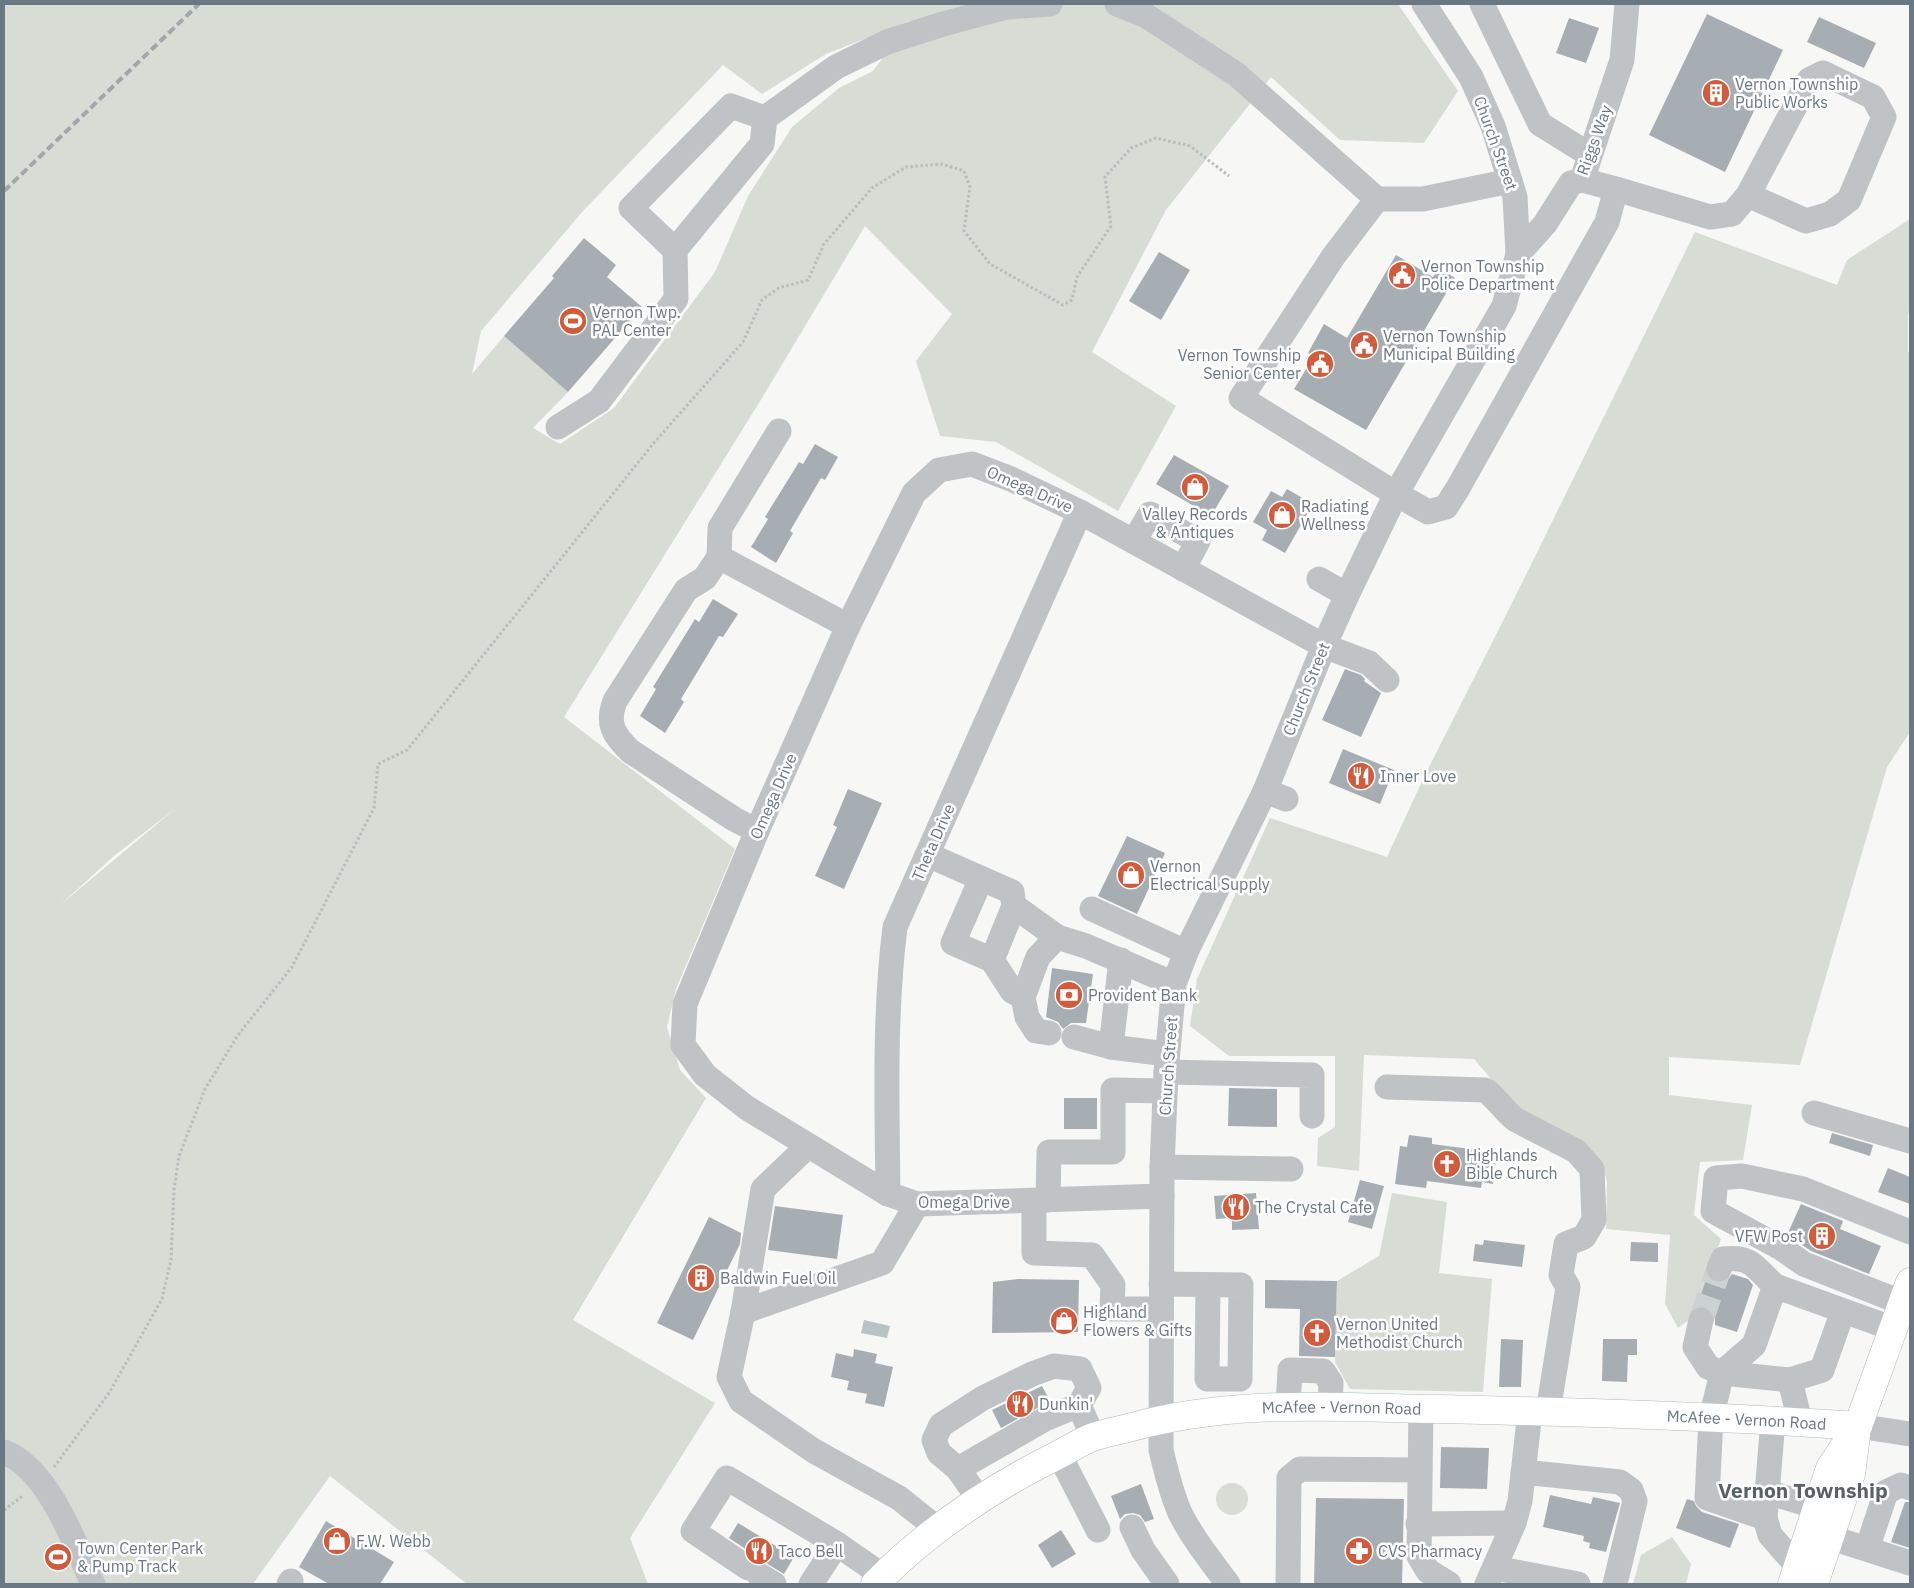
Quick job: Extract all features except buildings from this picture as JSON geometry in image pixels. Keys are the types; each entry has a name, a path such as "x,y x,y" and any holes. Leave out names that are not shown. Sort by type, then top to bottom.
{"main road":[{"path":"1806,1581 1817,1507 1830,1468 1858,1426 1903,1312"},
{"name":"McAfee - Vernon Road","path":"879,1580 938,1528 980,1499 1059,1454 1093,1437 1161,1419 1211,1410 1288,1406 1421,1409 1773,1420 1858,1426"},
{"path":"1806,1581 1829,1537 1851,1474 1858,1426"}],"street":[{"path":"558,427 599,401 676,298 675,250 762,144 765,118 836,67 887,42 943,24 1007,7 1050,4"},
{"path":"1117,4 1145,15 1236,74 1377,199 1424,199 1510,181"},
{"name":"Church Street","path":"1228,1584 1195,1540 1180,1512 1169,1483 1161,1450 1162,1167 1166,1073 1174,984 1186,952 1275,795 1324,646 1396,494 1504,306 1518,254 1515,197 1493,126 1471,77 1424,4"},
{"path":"1482,4 1540,124 1590,155"},
{"name":"Riggs Way","path":"1518,254 1545,224 1571,183 1582,180 1622,60 1627,4"},
{"path":"1582,180 1710,217 1732,214 1748,195 1809,80 1823,73 1873,97 1884,117 1849,200 1830,214 1806,221 1748,195"},
{"path":"675,250 631,208 731,106 765,118"},
{"path":"1377,199 1333,257 1240,398 1428,512 1446,507 1607,222 1616,189"},
{"path":"757,831 734,819 630,751 616,737 610,714 615,701 686,590 705,578 719,557 720,528 779,431"},
{"name":"Omega Drive","path":"1162,1196 917,1204 888,1194 808,1146 747,1108 705,1075 683,1045 686,1004 757,831 848,626 914,493 940,470 972,464 1011,479 1080,512 1324,646 1369,663 1387,680"},
{"name":"Theta Drive","path":"888,1194 887,1016 895,927 1080,512"},
{"path":"719,557 848,626"},
{"path":"1319,579 1347,596"},
{"path":"928,855 1012,892 1014,906 992,960"},
{"path":"981,879 953,942 992,960 1012,991 1023,997"},
{"path":"1014,906 1057,937 1121,960 1174,984"},
{"path":"1092,909 1186,952"},
{"path":"1049,1033 1036,1031 1028,1017 1023,997 1038,957 1057,937"},
{"path":"1111,1048 1121,960"},
{"path":"1074,1037 1111,1048 1166,1073"},
{"path":"1161,1309 1112,1309 1113,1285 1092,1255 1034,1253 1049,1152 1113,1152 1113,1090 1166,1073 1312,1075 1312,1116"},
{"path":"1387,1087 1485,1090 1493,1095 1508,1114 1516,1120 1576,1151 1592,1168 1594,1220 1584,1237 1566,1244 1561,1276 1568,1288 1523,1472 1520,1501 1514,1523 1491,1576 1578,1584"},
{"path":"1814,1113 1910,1141"},
{"path":"808,1146 763,1190 743,1312 729,1378 741,1401 814,1451 900,1498 938,1528"},
{"path":"1162,1167 1291,1169"},
{"path":"1903,1312 1804,1264 1781,1248 1713,1211 1716,1178 1742,1176 1803,1189 1910,1232"},
{"path":"743,1312 882,1263 917,1204"},
{"path":"1719,1269 1723,1259 1737,1258 1754,1264 1775,1286 1844,1311 1903,1312"},
{"path":"1161,1284 1208,1285"},
{"path":"1765,1518 1706,1498 1711,1418 1722,1373 1754,1345 1775,1286"},
{"path":"1701,1320 1695,1347 1708,1367 1722,1373 1790,1380 1822,1370 1844,1311"},
{"path":"958,1469 1044,1419 1079,1405 1089,1388 1080,1369 1054,1366 1032,1374 983,1398 941,1426 934,1440 939,1452 958,1469 980,1499"},
{"path":"1288,1406 1290,1370 1298,1370 1323,1371 1331,1383 1330,1407"},
{"path":"1790,1380 1800,1422"},
{"path":"1079,1405 1093,1437"},
{"path":"1421,1409 1418,1556 1428,1571 1444,1583"},
{"path":"1773,1420 1765,1518 1770,1535 1806,1581"},
{"path":"1858,1426 1910,1434"},
{"path":"4,1452 16,1456 42,1483 63,1517 93,1584"},
{"path":"1059,1454 1098,1530"},
{"path":"1288,1584 1289,1478 1300,1469 1419,1470"},
{"path":"1523,1472 1620,1482 1631,1490 1635,1501 1615,1584"},
{"path":"760,1576 692,1531 727,1478 837,1544 879,1580"},
{"path":"1867,1549 1886,1492 1901,1485 1910,1488"},
{"path":"1767,1492 1817,1507"},
{"path":"1418,1524 1514,1523"},
{"path":"1132,1527 1143,1550 1167,1584"},
{"path":"1829,1537 1910,1563"},
{"path":"811,1584 837,1544"}],"path":[{"path":"42,1483 109,1393 162,1299 171,1260 174,1190 179,1156 189,1131 206,1089 238,1035 292,967 306,941 374,808 378,764 407,750 652,444 743,342 762,300 779,288 808,280 824,244 872,188 906,167 942,164 964,172 970,187 964,231 990,264 1063,305 1072,300 1077,277 1111,226 1105,177 1131,148 1156,138 1190,146 1229,176"}],"shaded area":[{"path":"4,4 1398,4 1458,91 1424,143 1340,140 1271,77 1166,210 1092,352 1176,406 1118,511 996,442 940,436 916,361 952,314 865,226 762,398 564,717 735,849 676,989 667,1027 680,1070 706,1098 573,1320 715,1403 630,1538 648,1584 467,1584 330,1476 253,1584 4,1584","holes":["910,21 873,71 839,88 792,127 748,196 715,272 614,408 560,444 533,428 568,392 504,336 472,374 481,331 583,211 723,65 762,94 826,54","176,808 59,906 114,856"]},
{"path":"1910,219 1908,351 1910,354 1910,732 1887,767 1800,1065 1669,1057 1669,1095 1752,1105 1743,1160 1700,1162 1694,1215 1721,1239 1693,1317 1678,1328 1665,1304 1670,1235 1606,1229 1607,1182 1602,1164 1517,1109 1474,1059 1364,1055 1359,1171 1317,1166 1318,1138 1335,1127 1335,1056 1229,1056 1190,1026 1197,979 1270,818 1387,857 1424,777 1695,232 1837,285 1847,260"},
{"path":"1392,1193 1447,1202 1439,1273 1492,1279 1483,1392 1350,1389 1335,1362 1337,1281 1379,1256"},
{"path":"864,1320 890,1326 887,1338 861,1333"},
{"path":"1232,1483 1244,1487 1248,1499 1244,1511 1232,1515 1220,1511 1216,1499 1220,1487"},
{"path":"1672,1537 1691,1564 1686,1584 1633,1584 1641,1555"}],"tunnel":[{"path":"1701,1320 1719,1269"}],"railway":[{"path":"4,191 199,4"}],"place":[{"name":"Vernon Township Public Works","path":"1716,93"},
{"name":"Vernon Township Police Department","path":"1402,275"},
{"name":"Vernon Twp. PAL Center","path":"573,321"},
{"name":"Vernon Township Municipal Building","path":"1364,345"},
{"name":"Vernon Township Senior Center","path":"1320,364"},
{"name":"Valley Records & Antiques","path":"1195,487"},
{"name":"Radiating Wellness","path":"1282,515"},
{"name":"Inner Love","path":"1361,776"},
{"name":"Vernon Electrical Supply","path":"1131,875"},
{"name":"Provident Bank","path":"1069,995"},
{"name":"Highlands Bible Church","path":"1447,1164"},
{"name":"The Crystal Cafe","path":"1236,1207"},
{"name":"VFW Post","path":"1822,1236"},
{"name":"Baldwin Fuel Oil","path":"701,1278"},
{"name":"Highland Flowers & Gifts","path":"1064,1321"},
{"name":"Vernon United Methodist Church","path":"1317,1333"},
{"name":"Dunkin'","path":"1020,1404"},
{"name":"F.W. Webb","path":"337,1541"},
{"name":"Taco Bell","path":"759,1551"},
{"name":"CVS Pharmacy","path":"1359,1551"},
{"name":"Town Center Park & Pump Track","path":"58,1557"}],"district":[{"name":"Vernon Township","path":"1803,1491"}]}
